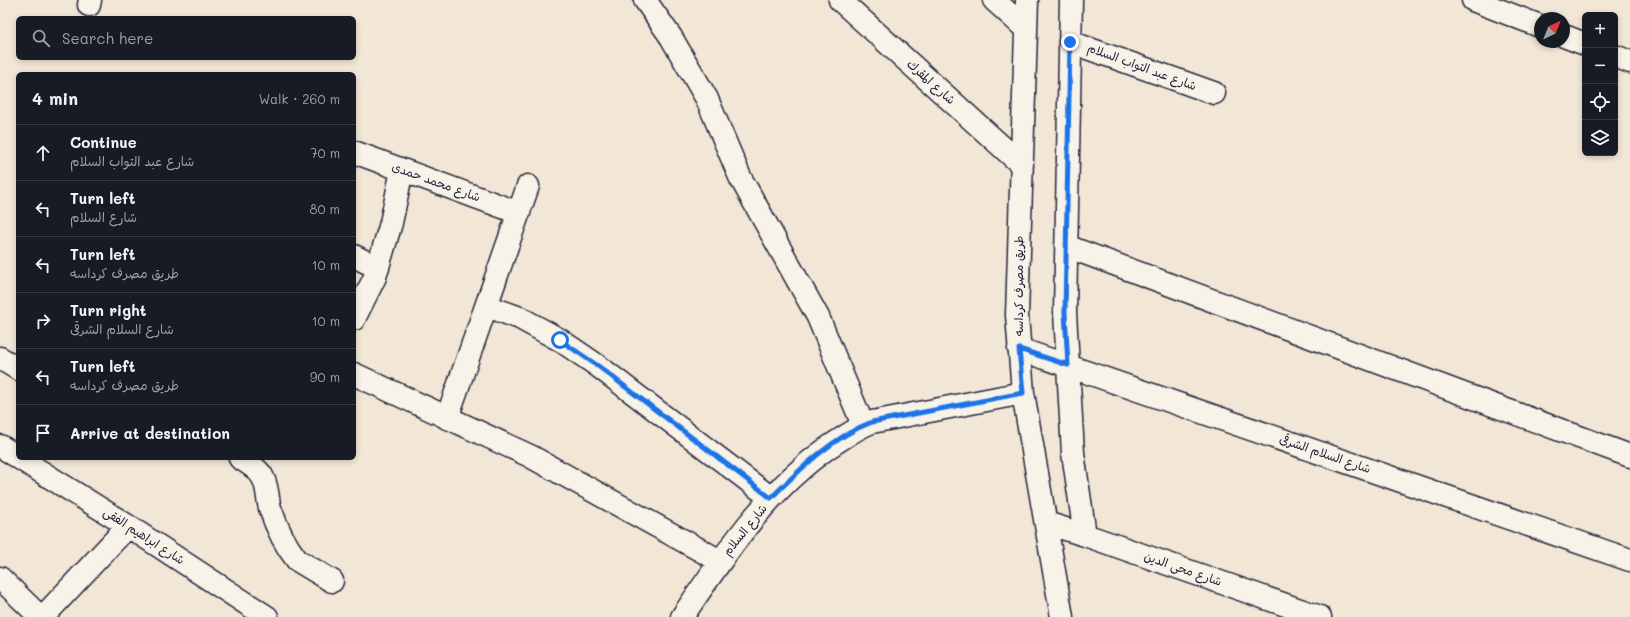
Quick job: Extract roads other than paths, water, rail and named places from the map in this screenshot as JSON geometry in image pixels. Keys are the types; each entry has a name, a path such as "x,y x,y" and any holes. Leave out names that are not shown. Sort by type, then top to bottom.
{"street":[{"path":"645,0 671,37 707,99 740,177 818,317 863,425"},
{"name":"شارع المقرك","path":"840,0 1022,165"},
{"path":"994,0 1026,29"},
{"name":"طريق مصرف كرداسه","path":"1027,0 1017,316 1023,393 1062,617"},
{"path":"1071,0 1065,313 1073,453 1085,535"},
{"path":"1473,0 1534,24"},
{"path":"1570,38 1582,43"},
{"name":"شارع عبد التواب السلام","path":"1070,42 1214,93"},
{"path":"1618,57 1630,62"},
{"name":"شارع محمد حمدى","path":"356,153 519,213"},
{"path":"356,315 378,268 391,223 402,170"},
{"path":"447,418 528,186"},
{"path":"1066,246 1630,456"},
{"path":"356,257 378,268"},
{"path":"486,306 520,318 560,340 598,366 771,498"},
{"name":"شارع السلام الشرقى","path":"1019,349 1630,560"},
{"path":"0,358 16,368"},
{"path":"356,375 530,456 720,561"},
{"name":"شارع السلام","path":"682,617 720,561 771,498 806,464 825,449 863,425 872,422 1023,393"},
{"name":"شارع ابراهيم الفقى","path":"0,446 16,457"},
{"name":"شارع ابراهيم الفقى","path":"21,460 128,526 267,617"},
{"path":"243,460 257,470 263,478 270,508 280,532 293,555 297,560 332,581"},
{"name":"شارع محى الدين","path":"1046,523 1085,535 1320,617"},
{"path":"43,617 128,526"},
{"path":"0,578 40,617"}]}
